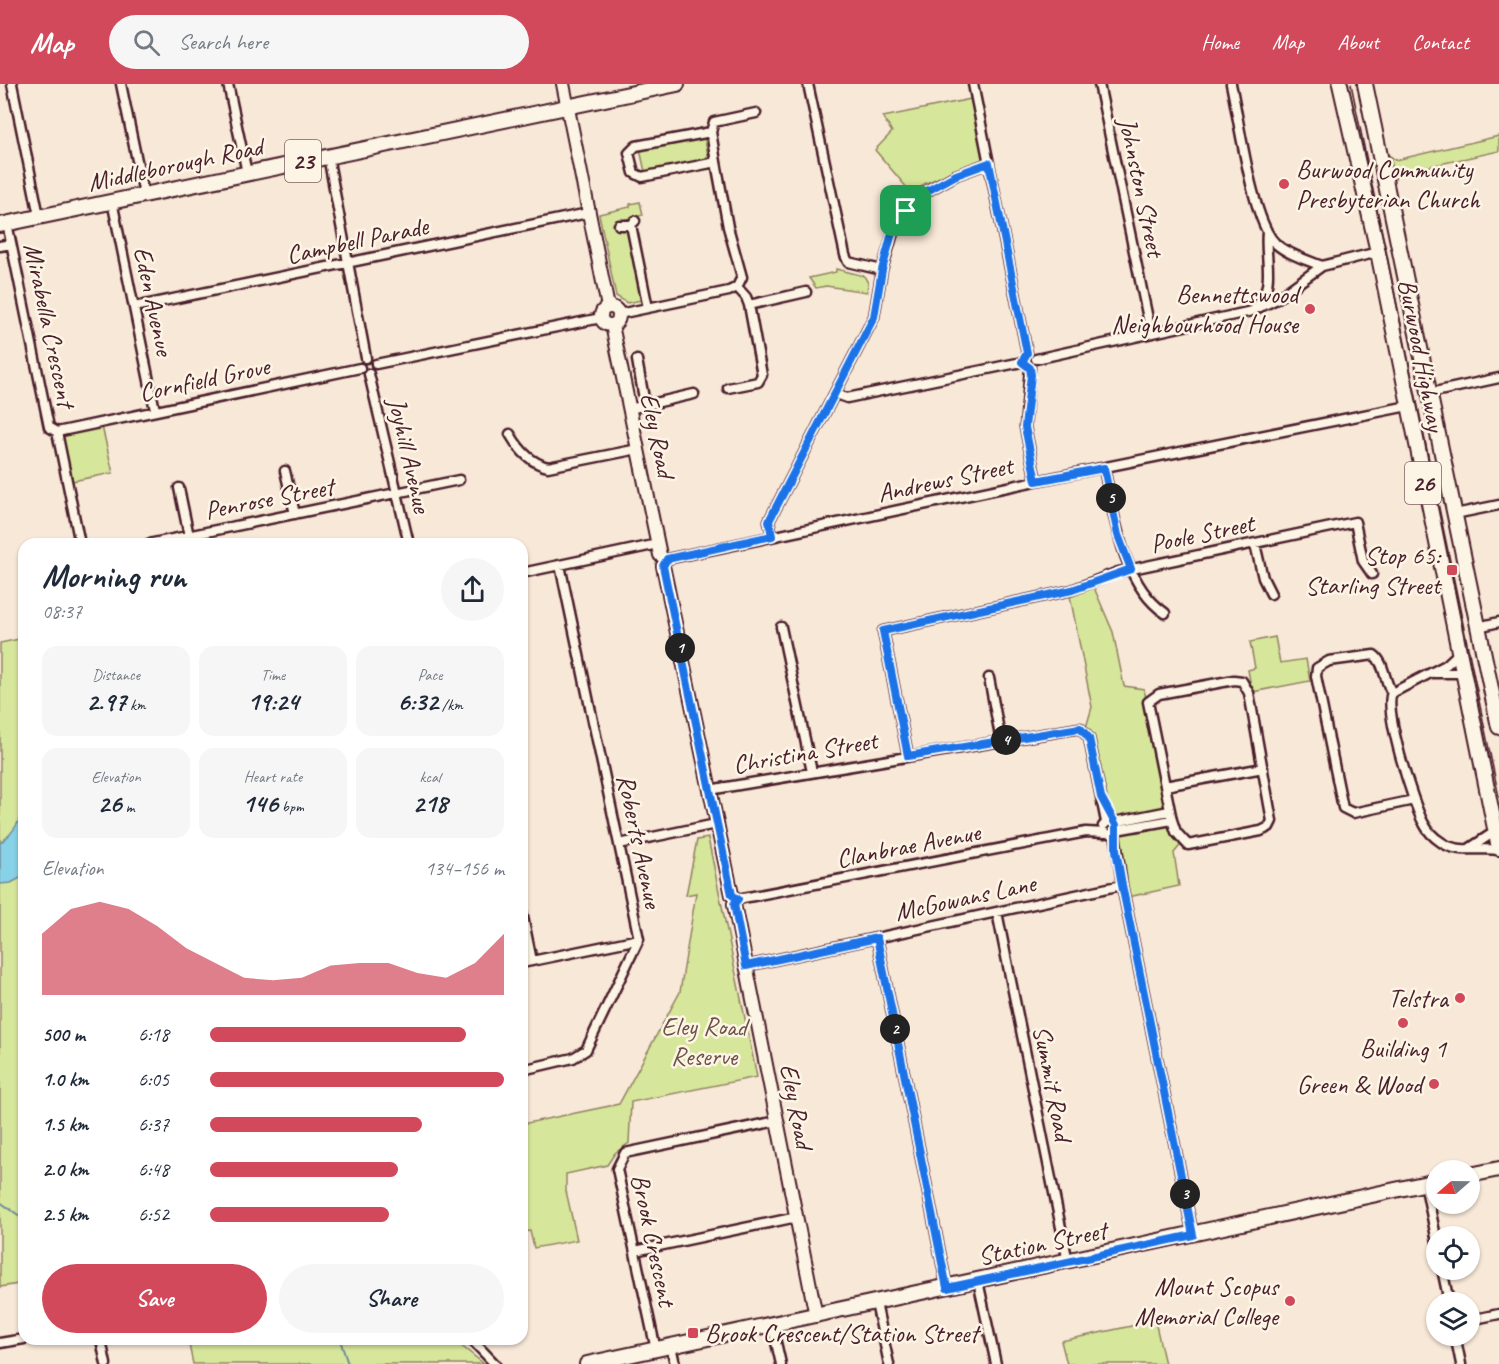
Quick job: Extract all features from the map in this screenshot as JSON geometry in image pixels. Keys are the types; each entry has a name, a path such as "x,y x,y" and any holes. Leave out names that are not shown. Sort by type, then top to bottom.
{"main road":[{"name":"Eley Road","path":"563,84 716,824 735,899 746,966 816,1316"},
{"name":"Middleborough Road","path":"4,224 677,84"},
{"name":"Burwood Highway","path":"1340,84 1378,252 1407,406 1499,849"},
{"name":"Burwood Highway","path":"1365,84 1499,727"},
{"path":"1348,118 1371,114"},
{"path":"1480,1172 1499,1169"},
{"name":"Station Street","path":"587,1364 1426,1183"}],"street":[{"path":"12,84 39,216"},
{"path":"122,84 144,194"},
{"path":"228,84 247,173"},
{"path":"808,84 845,255 848,262 882,270"},
{"path":"973,84 1027,353 1022,362"},
{"name":"Johnston Street","path":"1099,84 1151,333"},
{"path":"1231,84 1261,222 1267,232 1289,253 1322,266"},
{"path":"376,364 729,291 736,287 742,277 728,227 711,132 714,122 756,112"},
{"path":"711,132 636,146 629,153 634,173 642,177 716,162"},
{"path":"328,156 350,262 366,358"},
{"path":"772,536 769,521 874,317 882,270 892,233 920,195 956,175 989,163"},
{"name":"Eden Avenue","path":"112,201 155,410"},
{"name":"Campbell Parade","path":"134,307 588,213"},
{"path":"619,225 633,223 648,308"},
{"name":"Mirabella Crescent","path":"4,224 11,244 49,427 57,432"},
{"path":"1252,311 1264,298 1268,285 1267,232"},
{"path":"0,246 11,244"},
{"path":"1027,353 1036,359 1252,311 1285,294 1322,266 1378,252"},
{"path":"728,388 758,382 762,375 749,305 746,297 736,287"},
{"path":"749,305 806,292"},
{"path":"366,358 374,360 376,364 375,371 369,374 360,368 361,362 366,358"},
{"path":"1036,359 1030,368 1025,427 1036,481"},
{"path":"637,360 645,404"},
{"path":"836,394 847,398 1022,362 1030,368"},
{"name":"Cornfield Grove","path":"57,432 360,368"},
{"name":"Joyhill Avenue","path":"369,374 408,538"},
{"path":"1430,393 1499,378"},
{"path":"629,409 694,394"},
{"name":"Andrews Street","path":"528,572 560,565 662,556 772,536 1407,406"},
{"path":"57,432 79,538"},
{"path":"510,434 516,445 536,464 548,467 638,449"},
{"path":"1104,468 1118,535 1131,569 1154,605 1165,613"},
{"path":"285,471 295,514"},
{"name":"Penrose Street","path":"178,538 459,480"},
{"path":"179,489 189,536"},
{"path":"1455,514 1499,505"},
{"name":"Poole Street","path":"908,756 883,631 1072,590 1131,569 1355,522 1364,561 1372,574"},
{"path":"1255,544 1263,578 1271,594"},
{"name":"Roberts Avenue","path":"528,1069 573,1058 586,1050 639,939 560,565"},
{"path":"1478,627 1499,622"},
{"path":"781,627 812,772"},
{"path":"1459,653 1431,673 1392,693 1389,701 1396,738 1422,821 1436,839 1452,848 1499,849"},
{"path":"1392,693 1384,680 1380,662 1374,655 1329,662 1317,668 1316,676 1343,808 1353,813 1414,800"},
{"path":"1431,673 1463,673"},
{"path":"989,678 1000,741"},
{"path":"1234,680 1242,681 1247,688 1272,821 1265,830 1188,845 1176,832 1165,786 1148,710 1151,698 1159,694 1234,680"},
{"name":"Christina Street","path":"709,790 1080,728 1089,738 1101,797 1110,827"},
{"path":"1165,786 1263,768"},
{"name":"Clanbrae Avenue","path":"735,899 1171,815"},
{"path":"619,844 716,824"},
{"path":"1110,827 1193,1235"},
{"path":"1469,849 1496,831"},
{"name":"McGowans Lane","path":"746,966 1122,885"},
{"name":"Summit Road","path":"997,912 1068,1262"},
{"path":"877,938 947,1288"},
{"path":"528,962 639,939"},
{"path":"528,941 532,961"},
{"name":"Brook Crescent","path":"656,1350 617,1169 625,1153 777,1121"},
{"path":"635,1251 797,1217"},
{"path":"978,1281 996,1364"},
{"path":"876,1303 889,1364"},
{"path":"1480,1318 1499,1314"},
{"path":"772,1325 781,1364"},
{"path":"0,1343 18,1340"},
{"path":"102,1345 106,1364"},
{"path":"476,1345 495,1364"},
{"path":"1457,1346 1461,1364"},
{"path":"671,1347 675,1364"}],"green space":[{"path":"971,99 983,159 924,184 913,195 875,150 892,132 883,117"},
{"path":"704,136 709,159 645,172 640,149"},
{"path":"1499,136 1499,151 1399,173 1395,179 1390,156 1396,160"},
{"path":"640,202 643,215 626,219 642,300 627,303 616,296 599,214 630,207 630,204"},
{"path":"836,269 864,276 868,283 867,292 826,286 816,288 809,278 836,272"},
{"path":"101,422 113,473 67,482 57,432"},
{"path":"1092,583 1113,632 1124,686 1144,689 1165,786 1183,842 1174,853 1179,886 1128,897 1113,821 1101,797 1085,731 1092,707 1069,591"},
{"path":"1275,637 1280,663 1306,659 1310,681 1252,692 1248,670 1255,668 1250,642"},
{"path":"18,639 18,1284 0,1287 0,643"},
{"name":"Eley Road Reserve","path":"708,838 757,1077 631,1102 629,1143 615,1153 607,1165 566,1174 566,1191 577,1240 534,1248 530,1231 528,1231 528,1123 619,1104 680,992 696,893 686,895 697,840"},
{"path":"1155,1321 1165,1364 1067,1364 1061,1341"},
{"path":"189,1345 460,1345 484,1364 193,1364"}],"water":[{"path":"18,822 18,879 11,883 0,884 0,843"}],"waterway":[{"path":"0,1202 18,1215"},
{"path":"342,1345 348,1364"}],"tram line":[{"path":"1351,84 1499,797"}],"place":[{"name":"Burwood Community Presbyterian Church","path":"1284,184"},
{"name":"Bennettswood Neighbourhood House","path":"1310,309"},
{"name":"Stop 65: Starling Street","path":"1452,570"},
{"name":"Telstra","path":"1460,998"},
{"name":"Building 1","path":"1403,1023"},
{"name":"Green & Wood","path":"1434,1084"},
{"name":"Mount Scopus Memorial College","path":"1290,1301"},
{"name":"Brook Crescent/Station Street","path":"693,1333"}],"route":[{"path":"989,163 1027,353 1023,356 1022,362 1030,368 1025,427 1036,481 1104,468 1118,535 1131,569 1072,590 883,631 908,756 1080,728 1085,731 1089,738 1101,797 1117,828 1115,832 1116,850 1122,885 1193,1235 947,1288 877,938 746,966 734,904 738,899 732,895 663,566 668,561 667,559 772,536 769,521 874,317 882,270 892,233 906,211 920,195 956,175 989,163"}]}
